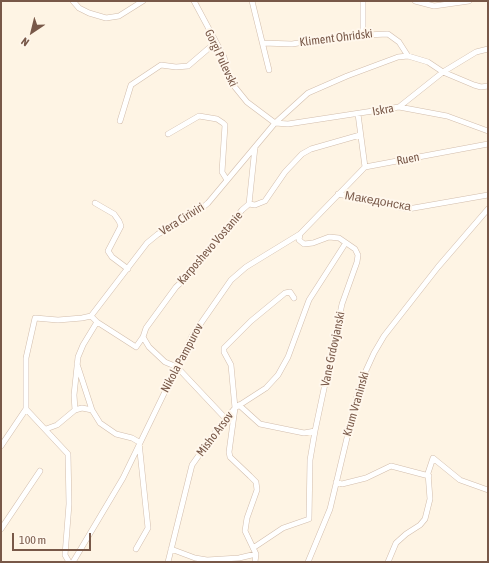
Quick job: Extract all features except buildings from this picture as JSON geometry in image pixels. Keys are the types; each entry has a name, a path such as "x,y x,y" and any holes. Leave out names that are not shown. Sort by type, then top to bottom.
{"street":[{"path":"73,1 79,8 89,13 106,18 119,16 143,1"},
{"name":"Gorgi Pulevski","path":"194,1 224,57 229,79 247,102 275,123"},
{"path":"252,1 269,70"},
{"path":"363,1 363,35"},
{"path":"415,1 434,6 469,1"},
{"name":"Kliment Ohridski","path":"263,43 292,44 323,38 378,34 392,36 408,56"},
{"path":"120,121 131,85 161,65 176,67 188,66 197,60 216,42"},
{"path":"399,107 443,72 476,52 488,49"},
{"path":"408,56 428,62 443,72 481,87 488,86"},
{"name":"Vera Ciriviri","path":"92,316 153,237 202,209 275,123 308,93 347,76 398,57 408,56"},
{"name":"Iskra","path":"275,123 288,124 399,107 447,116 488,131"},
{"path":"338,194 365,167 358,114"},
{"path":"168,134 199,116 217,119 223,123 222,172 228,180"},
{"name":"Karposhevo Vostanie","path":"97,322 136,347 143,337 146,328 176,287 190,274 195,265 202,259 234,218 249,204 255,205 265,201 285,172 302,154 312,149 360,135"},
{"name":"Ruen","path":"365,167 488,144"},
{"path":"249,204 256,146"},
{"name":"Македонска","path":"338,194 408,209 488,195"},
{"name":"Nikola Pampurov","path":"74,562 123,478 139,442 192,336 231,280 246,267 300,234 338,194"},
{"path":"95,203 114,214 119,221 121,226 108,251 112,257 128,269"},
{"name":"Krum Vraninski","path":"308,562 330,509 362,377 374,353 384,336 438,267 488,209"},
{"name":"Vane Grdovjanski","path":"253,548 283,528 310,519 310,460 342,304 357,262 358,255 355,249 351,245 345,244 339,238 334,237 304,244 299,240 300,234"},
{"name":"Misho Arsov","path":"168,562 189,472 198,456 226,418 237,406 266,388 278,375 288,357 309,300 345,244"},
{"path":"255,562 256,554 245,531 245,525 257,493 257,486 250,476 234,463 229,452 237,406 231,365 224,352 225,346 256,316 285,293 290,292 294,298"},
{"path":"1,446 26,409 26,358 35,318 58,320 86,318 92,316 97,322 83,346 77,364 74,395 75,410"},
{"path":"143,337 149,347 165,362 177,368 226,418"},
{"path":"77,364 92,410 100,423 116,434 132,438 139,442 148,528 136,549"},
{"path":"237,406 260,424 304,433 316,430"},
{"path":"46,429 57,425 75,410 82,408 92,410"},
{"path":"26,409 68,454 69,504 65,555 70,562"},
{"path":"388,562 396,543 420,525 425,519 430,499 429,476 433,458 460,480 488,490"},
{"path":"336,482 342,484 366,478 391,466 429,476"},
{"path":"1,529 40,471"},
{"path":"171,549 195,558 207,560 239,558 256,554"}]}
